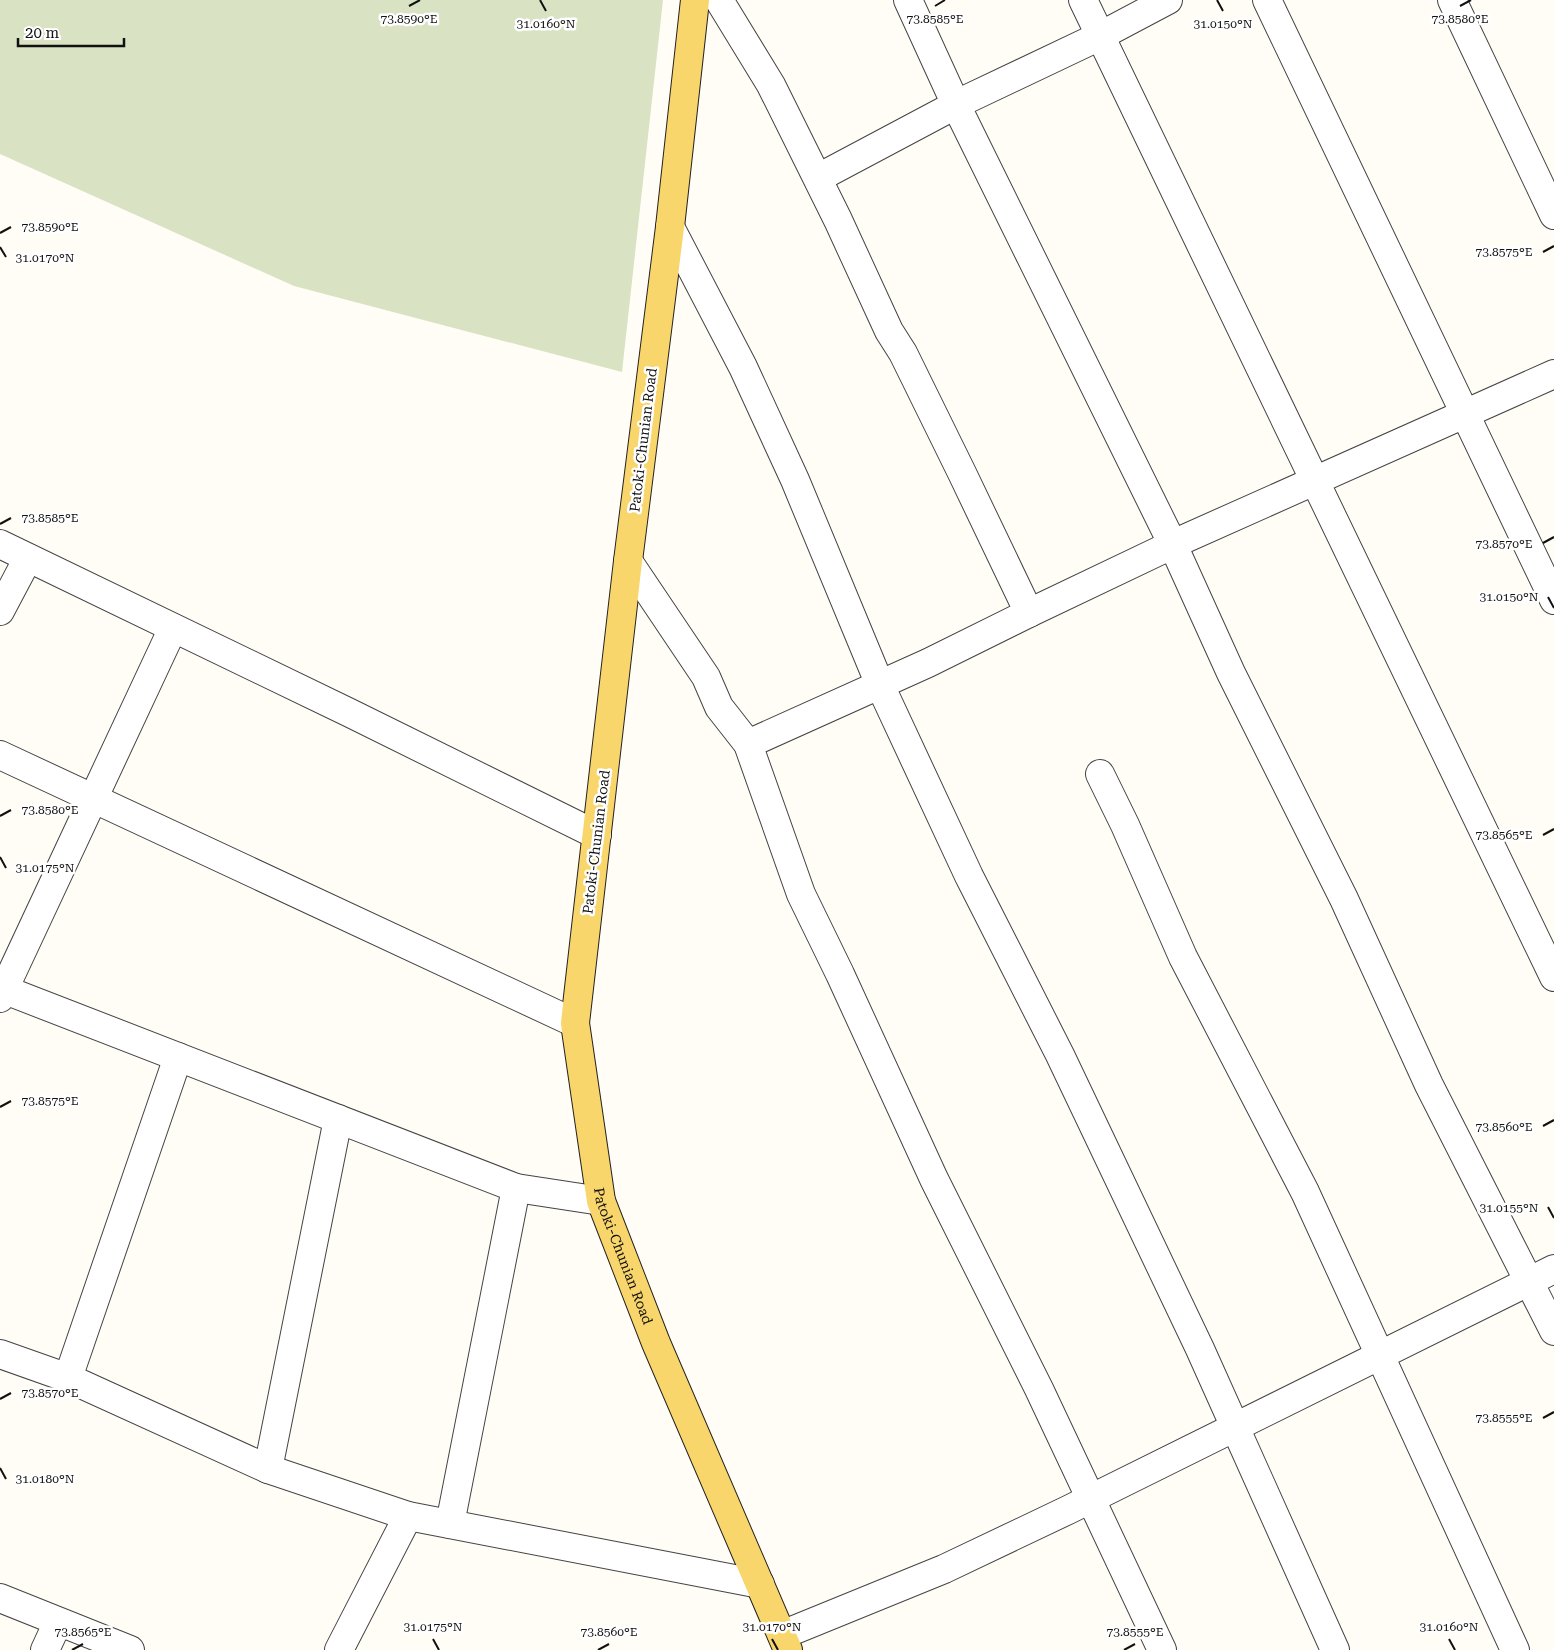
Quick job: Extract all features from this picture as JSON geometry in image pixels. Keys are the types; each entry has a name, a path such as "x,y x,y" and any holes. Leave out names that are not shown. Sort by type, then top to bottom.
{"main road":[{"name":"Patoki-Chunian Road","path":"695,0 670,227 628,561 575,1023 601,1201 656,1343 785,1642"}],"street":[{"path":"719,0 771,85 818,178 889,331 903,353 1029,613"},
{"path":"908,0 956,105 1173,545 1231,673 1344,899 1429,1084 1542,1276 1554,1331"},
{"path":"1083,0 1554,977"},
{"path":"818,178 956,105 1100,36 1168,0"},
{"path":"1267,0 1554,600"},
{"path":"1452,0 1554,215"},
{"path":"670,227 739,359 795,480 880,685 969,876 1060,1055 1235,1426 1334,1650"},
{"path":"748,744 928,663 1173,545 1554,374"},
{"path":"0,544 597,835"},
{"path":"0,611 28,558"},
{"path":"628,561 706,677 719,707 748,744 801,894 840,974 934,1179 1039,1389 1162,1650"},
{"path":"174,628 1,991 178,1056 516,1188 601,1201"},
{"path":"0,755 575,1023"},
{"path":"1100,774 1125,825 1183,957 1305,1192 1515,1650"},
{"path":"68,1378 178,1056"},
{"path":"268,1469 338,1119"},
{"path":"450,1524 516,1188"},
{"path":"785,1642 944,1569 1091,1498 1542,1276"},
{"path":"0,1354 68,1378 268,1469 408,1516 760,1584"},
{"path":"339,1650 408,1516"},
{"path":"0,1598 130,1650"},
{"path":"45,1650 58,1622"}],"green space":[{"path":"0,0 663,0 622,372 294,286 0,154"}]}
